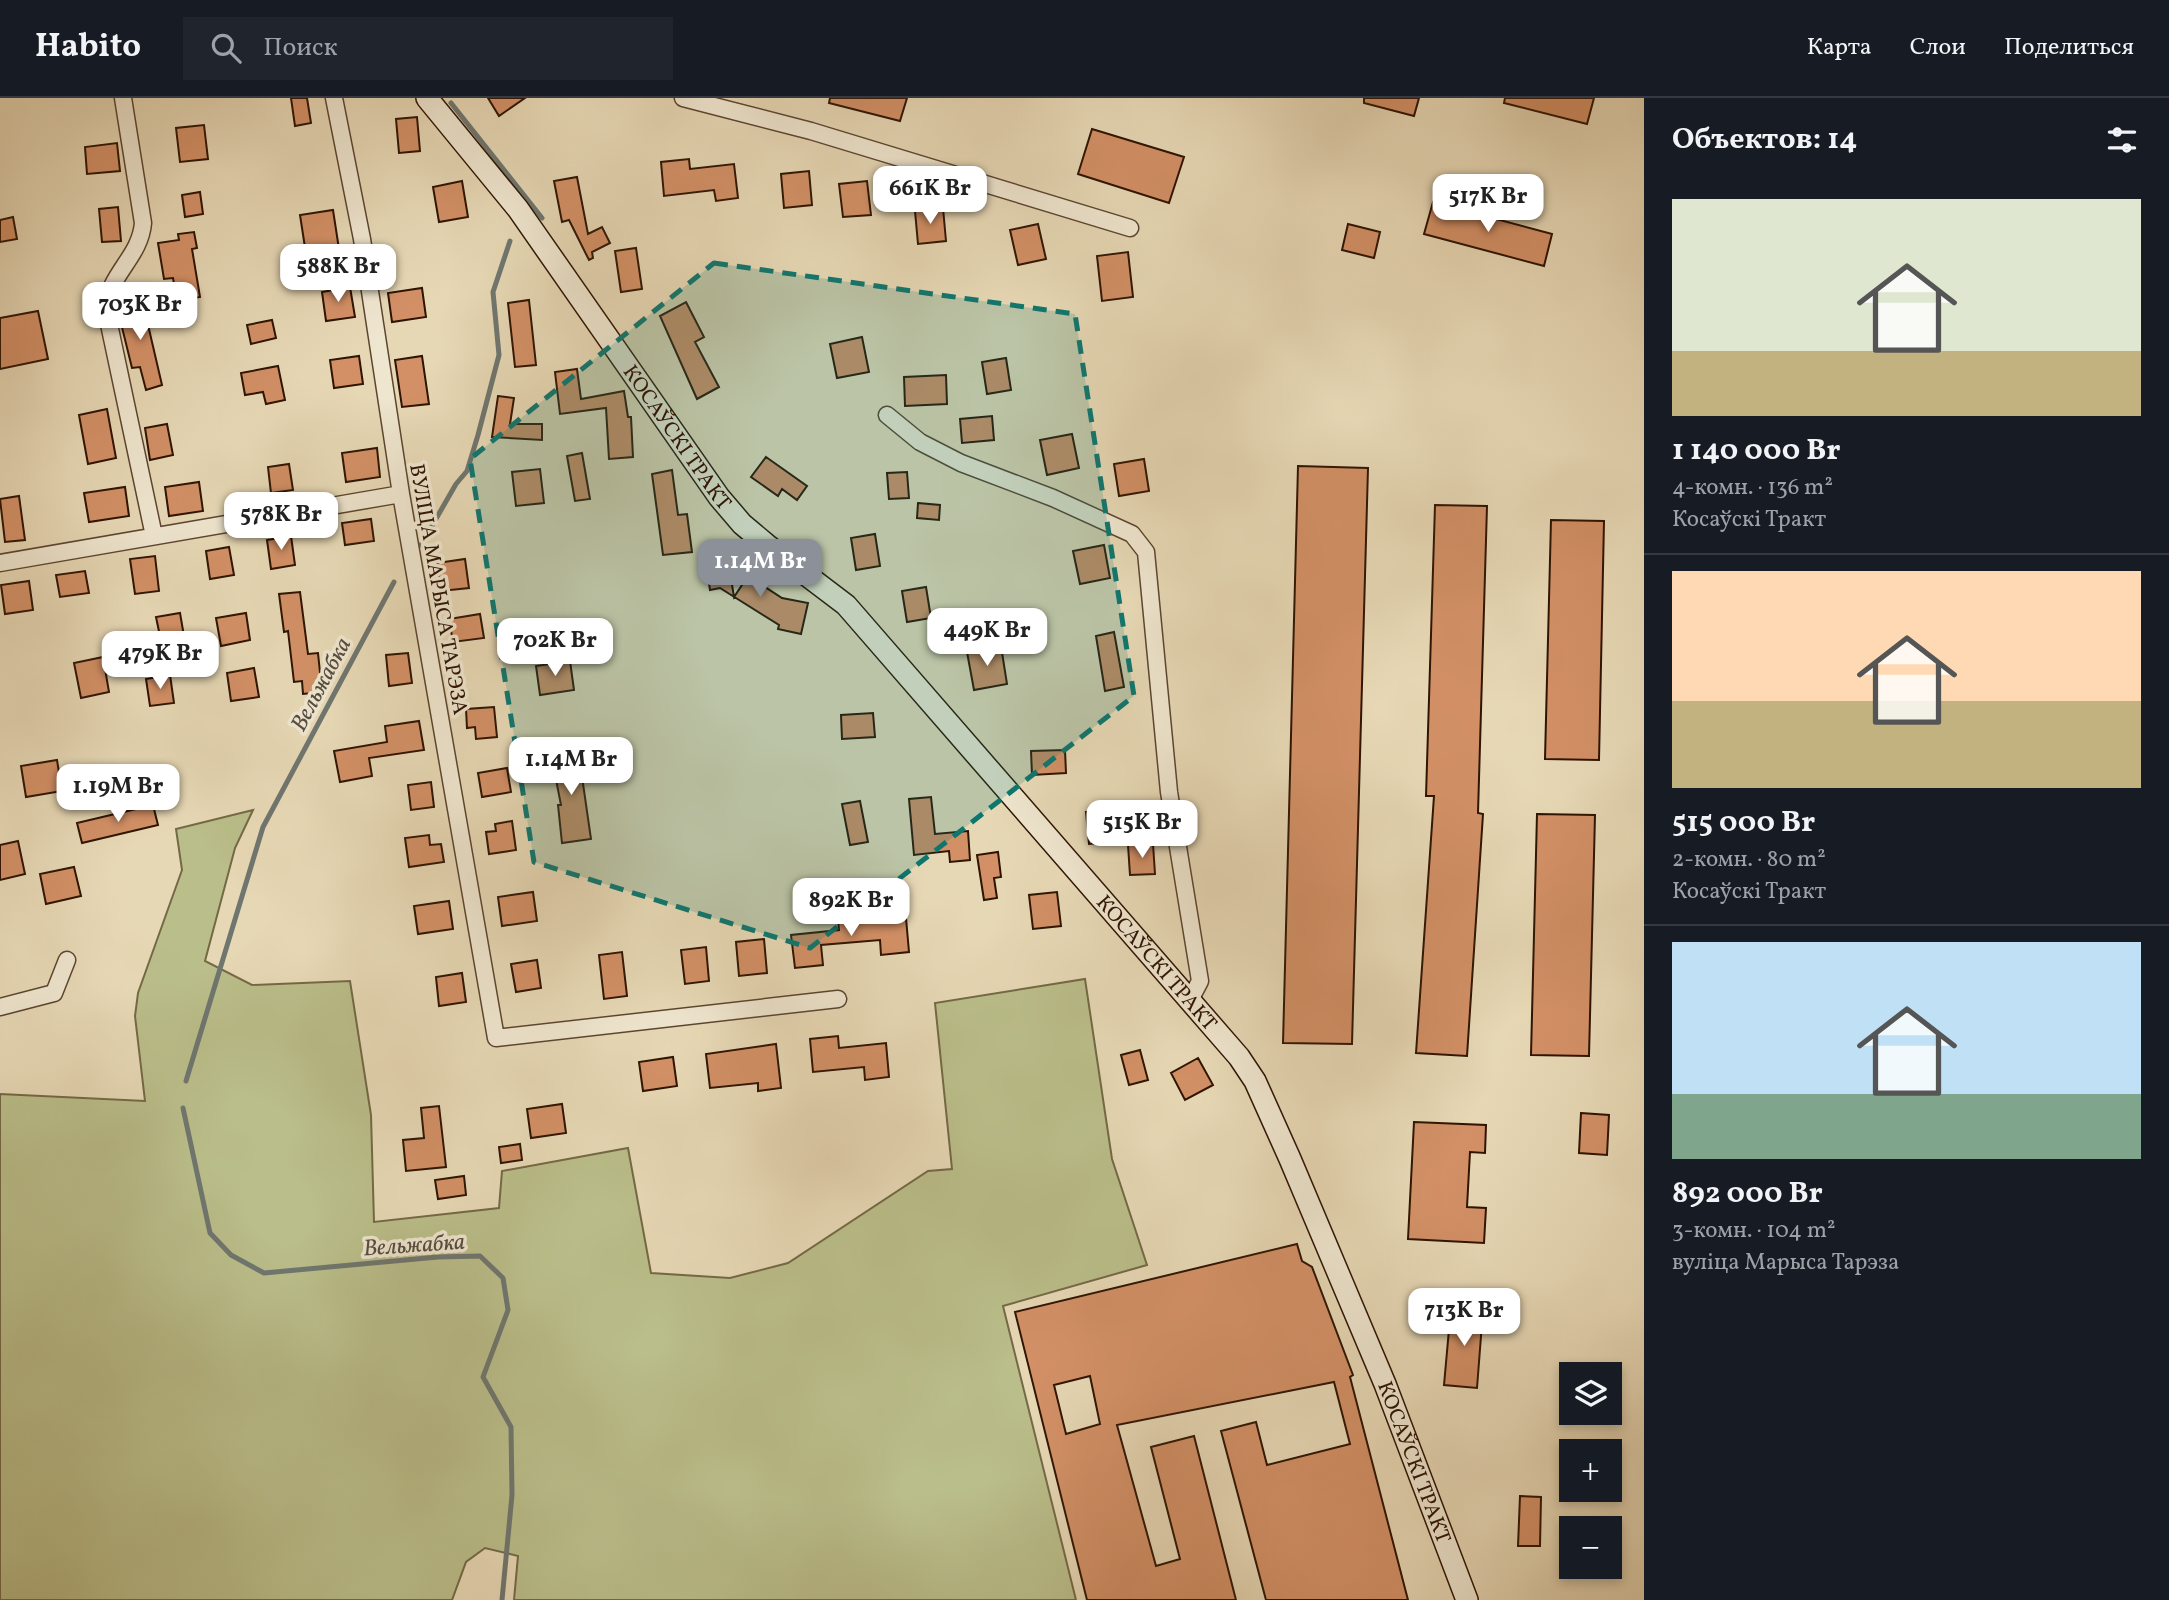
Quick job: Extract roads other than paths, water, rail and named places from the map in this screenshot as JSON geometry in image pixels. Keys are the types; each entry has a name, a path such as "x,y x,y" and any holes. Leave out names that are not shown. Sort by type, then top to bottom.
{"main road":[{"name":"КОСАЎСКІ ТРАКТ","path":"427,98 519,209 734,515 767,545 846,605 1239,1057 1255,1081 1385,1384 1467,1600"}],"street":[{"path":"123,98 143,223 142,237 107,293 106,310 154,536"},
{"name":"ВУЛІЦА МАРЫСА ТАРЭЗА","path":"334,98 362,239 401,495 496,1038 668,1016 838,999"},
{"path":"682,98 811,131 1130,228"},
{"path":"887,415 920,442 961,463 1054,498 1132,534 1146,552 1169,792 1200,981 1189,1002"},
{"path":"0,563 401,495"},
{"path":"0,1007 54,993 67,961"}],"waterway":[{"name":"Вельжабка","path":"451,103 542,218"},
{"name":"Вельжабка","path":"421,545 456,484 467,471 478,435 499,355 493,292 510,241"},
{"name":"Вельжабка","path":"186,1081 263,827 394,582"},
{"name":"Вельжабка","path":"183,1108 210,1233 231,1255 264,1273 438,1257 480,1256 503,1278 508,1310 483,1377 511,1427 512,1495 502,1600"}]}
